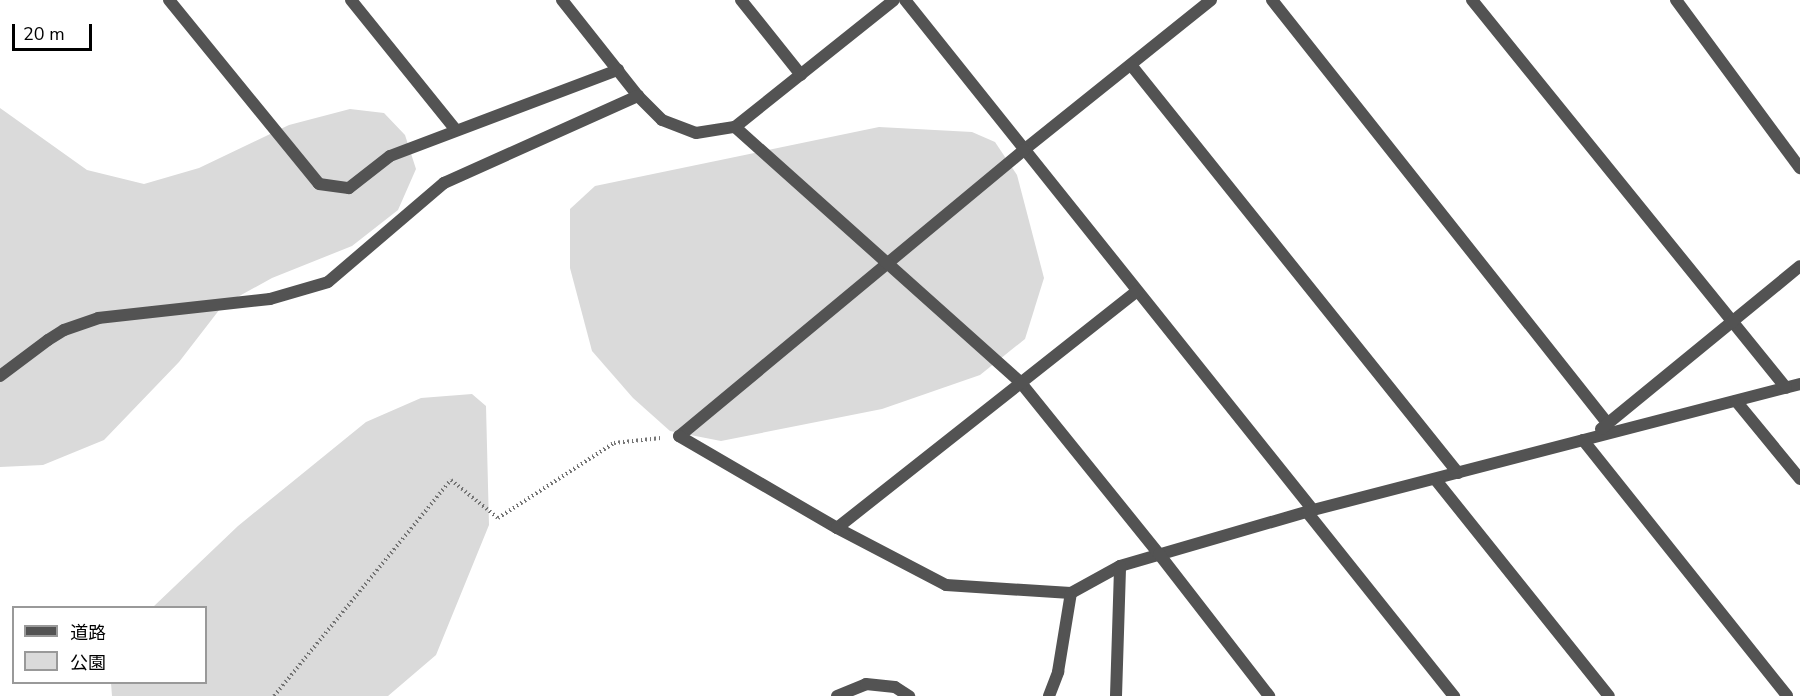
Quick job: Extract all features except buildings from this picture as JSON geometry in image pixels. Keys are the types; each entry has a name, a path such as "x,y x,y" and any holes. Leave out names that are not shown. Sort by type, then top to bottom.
{"street":[{"path":"169,0 319,184 349,188 390,156 456,129 618,70"},
{"path":"351,0 456,129"},
{"path":"562,0 638,96 662,120 696,133 735,127 894,0"},
{"path":"741,0 801,75"},
{"path":"905,0 1137,291 1454,696"},
{"path":"1211,0 1024,150 679,436 837,528 946,585 1071,593 1120,566 1159,554 1310,511 1800,384"},
{"path":"1272,0 1608,424"},
{"path":"1472,0 1731,323 1786,388"},
{"path":"1676,0 1800,168"},
{"path":"1131,65 1458,473"},
{"path":"0,376 64,330 98,318 270,299 328,282 444,183 638,96"},
{"path":"735,127 886,265 1021,383 1159,554 1269,696"},
{"path":"1586,440 1800,266"},
{"path":"837,528 1137,291"},
{"path":"1736,401 1800,479"},
{"path":"1586,440 1787,696"},
{"path":"1434,479 1609,696"},
{"path":"1116,696 1120,566"},
{"path":"1049,696 1058,672 1071,593"},
{"path":"837,696 866,684 895,687 909,696"}],"path":[{"path":"274,696 451,480 498,518 615,443 679,436"}],"green space":[{"path":"0,108 87,170 144,184 199,168 289,125 350,109 384,113 405,135 416,169 398,210 352,246 272,278 223,305 179,362 104,440 43,465 0,467"},
{"path":"879,127 972,132 995,142 1017,175 1044,278 1025,339 980,375 882,409 721,441 670,431 633,398 592,351 570,268 570,209 595,186"},
{"path":"472,394 486,406 489,525 436,655 388,696 112,696 111,684 207,684 207,606 154,606 238,526 366,422 421,398"}]}
